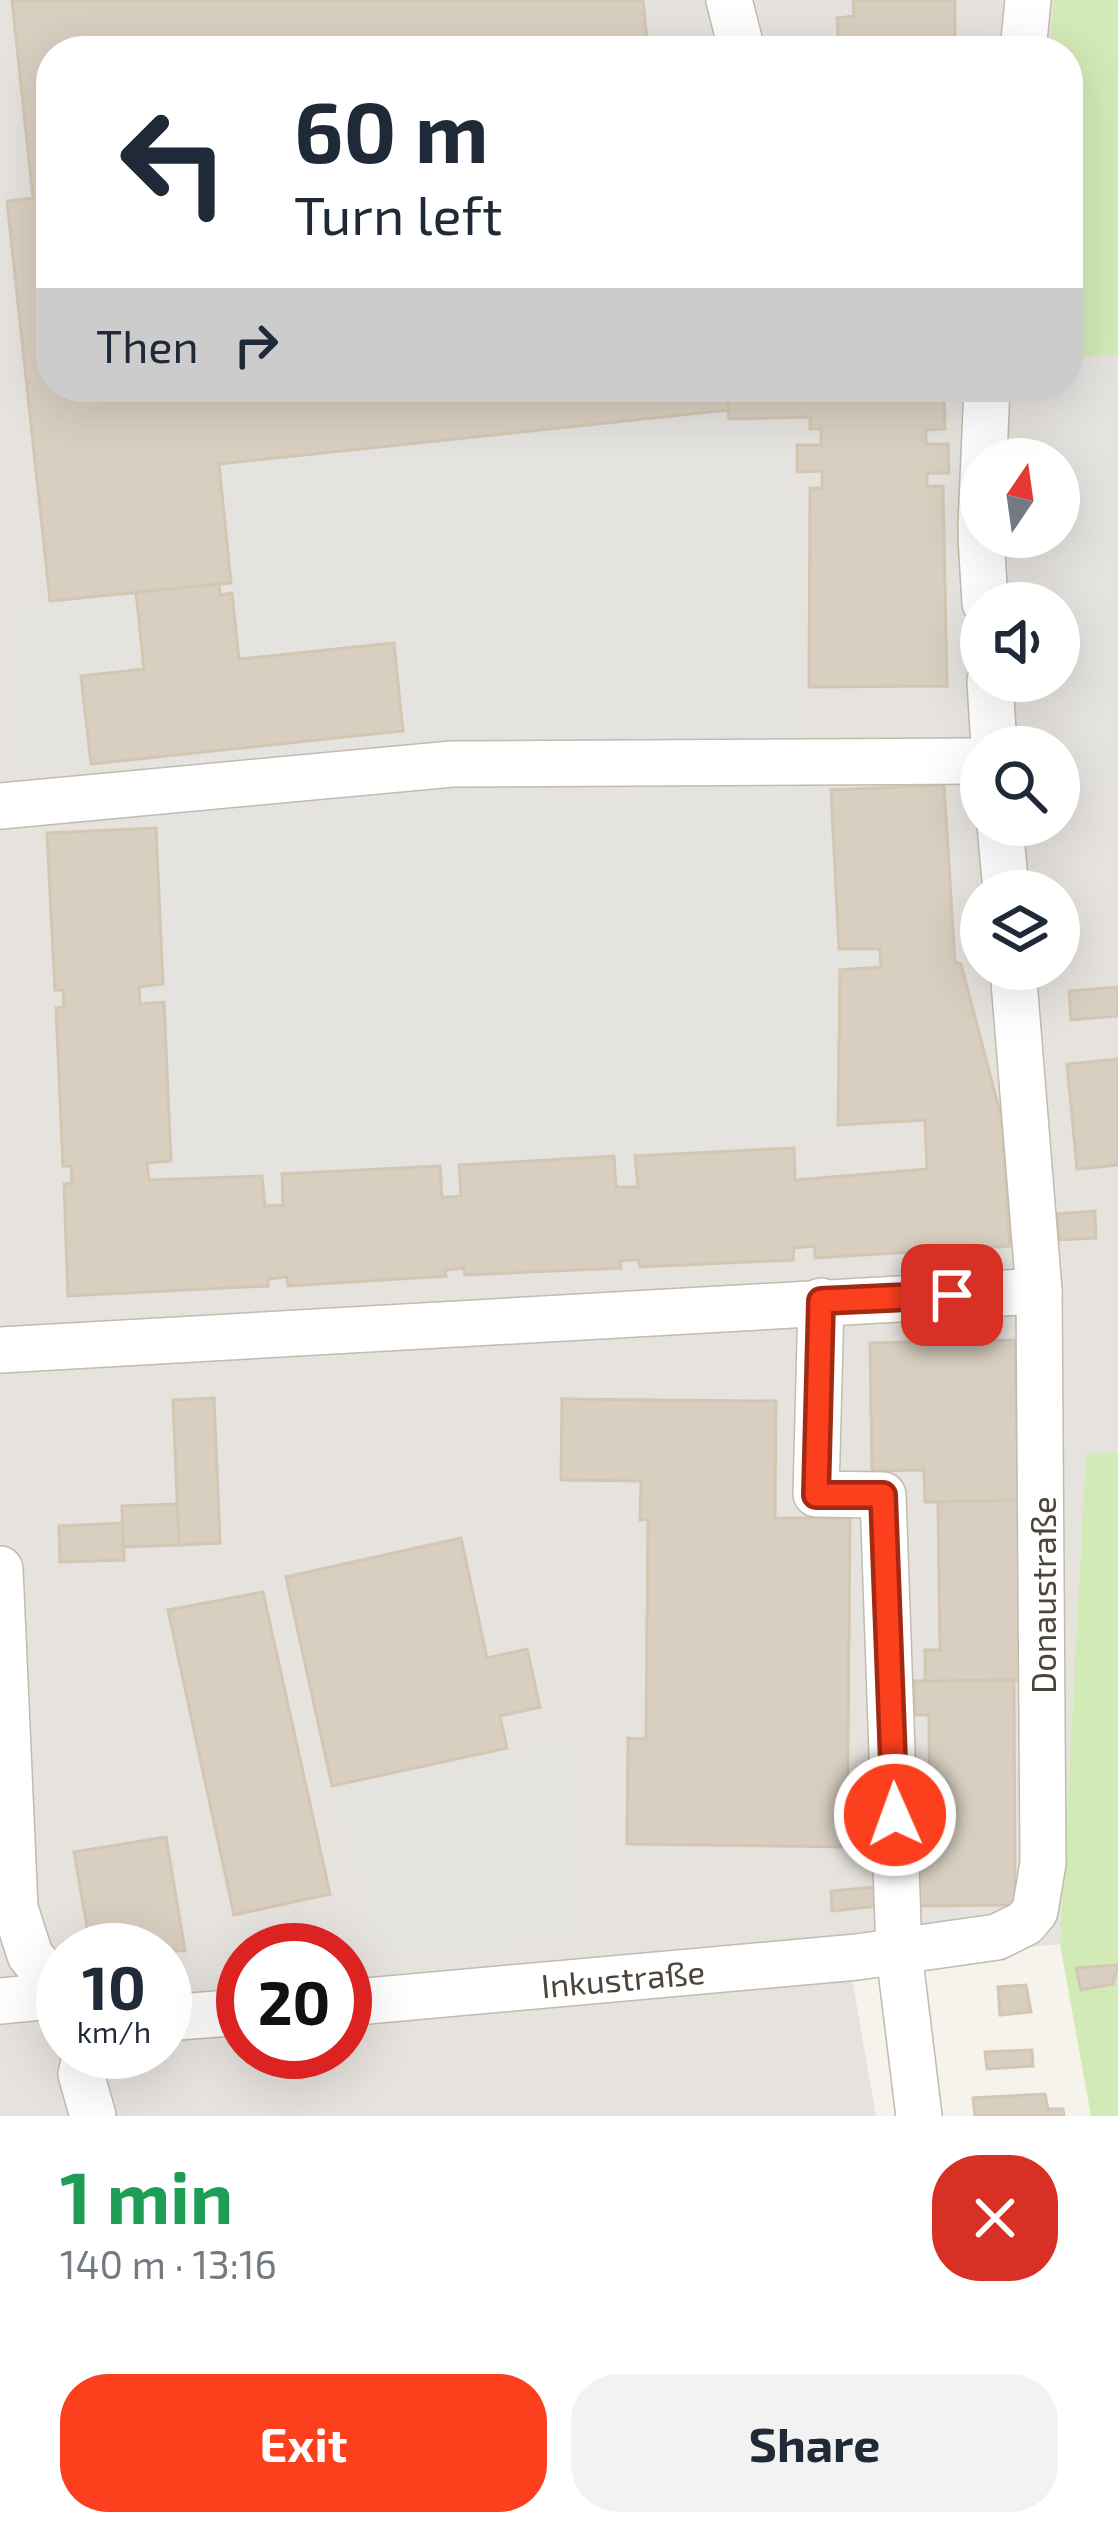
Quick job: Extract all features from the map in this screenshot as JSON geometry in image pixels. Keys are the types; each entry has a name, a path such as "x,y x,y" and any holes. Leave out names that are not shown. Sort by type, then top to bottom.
{"street":[{"path":"729,0 738,36"},
{"path":"1024,36 1028,0"},
{"path":"985,438 986,402"},
{"path":"0,806 452,764 960,761"},
{"name":"Donaustraße","path":"899,1953 997,1937 1025,1923 1039,1902 1039,1291 1015,990"},
{"path":"0,1349 1039,1291"},
{"path":"821,1301 816,1495 883,1495 899,1953 919,2116"},
{"path":"0,1569 13,1890 36,1962"},
{"name":"Inkustraße","path":"372,2000 899,1953"},
{"path":"0,2002 36,1998"},
{"path":"82,2079 93,2116"}],"shaded area":[{"path":"0,0 1054,0 1050,36 36,36 36,402 1083,402 1083,356 1118,355 1118,1452 1086,1454 1060,1944 850,1967 876,2116 0,2116"},
{"path":"1118,360 1118,790 1080,792 1080,726 1068,726 1066,702 1080,702 1080,582 1059,582 1057,558 1080,558 1080,438 1050,438 1048,402 1083,402 1083,361"},
{"path":"729,410 730,419 792,418 805,784 831,790 839,948 880,949 881,967 840,970 838,1125 794,1148 636,1156 638,1187 616,1187 613,1156 460,1165 461,1196 451,1197 442,1197 439,1166 282,1175 283,1205 265,1206 261,1176 149,1180 147,1163 171,1160 164,1003 140,1004 139,987 163,983 153,757 403,731 393,643 239,659 219,464"},
{"path":"136,592 144,669 82,676 91,764 23,773 11,755 9,609"},
{"path":"573,1738 578,1940 378,1959 332,1786"}],"green space":[{"path":"1054,0 1118,0 1118,355 1083,356 1083,36 1050,36"},
{"path":"1118,1452 1118,2116 1091,2116 1060,1944 1086,1453"}],"building":[{"path":"12,0 643,0 647,36 36,36 36,402 728,402 729,410 219,464 231,583 50,601 7,201 33,198"},
{"path":"853,0 955,0 955,36 838,36 837,18 854,16"},
{"path":"727,402 944,402 945,429 926,430 926,444 948,444 949,473 927,473 927,486 943,486 947,686 809,687 810,488 822,488 822,471 797,472 797,445 821,445 821,429 810,429 810,417 729,419"},
{"path":"219,584 220,595 232,593 239,659 394,643 403,731 91,764 81,676 144,669 136,592"},
{"path":"944,785 955,962 960,964 960,990 968,990 1002,1120 1010,1246 815,1258 815,1246 794,1248 793,1260 640,1267 639,1260 630,1260 620,1261 621,1268 465,1275 464,1268 445,1270 446,1276 288,1286 287,1277 268,1279 268,1286 68,1296 64,1184 72,1183 71,1166 63,1166 56,1008 64,1007 63,990 55,990 47,833 156,828 163,984 139,987 140,1004 164,1002 171,1161 147,1163 149,1180 262,1176 265,1206 283,1205 282,1174 440,1166 442,1197 451,1197 461,1196 459,1165 614,1156 616,1187 638,1187 635,1156 794,1148 795,1180 927,1169 925,1120 838,1125 840,970 881,967 880,949 839,949 831,790"},
{"path":"1118,987 1118,1016 1071,1020 1069,991"},
{"path":"1118,1059 1118,1165 1077,1169 1067,1064"},
{"path":"1095,1211 1096,1238 1059,1240 1057,1214"},
{"path":"1015,1340 1018,1500 925,1502 924,1470 872,1471 870,1343"},
{"path":"214,1398 220,1543 179,1545 173,1400"},
{"path":"562,1399 776,1401 775,1518 850,1518 847,1847 627,1844 628,1738 646,1739 648,1519 640,1520 641,1481 561,1480"},
{"path":"1018,1500 1021,1680 925,1681 925,1650 940,1650 938,1502"},
{"path":"177,1504 179,1545 123,1547 122,1506"},
{"path":"123,1523 124,1560 60,1562 59,1526"},
{"path":"461,1538 487,1658 527,1649 540,1707 500,1716 507,1748 332,1786 286,1577"},
{"path":"263,1592 330,1894 234,1915 168,1610"},
{"path":"1014,1680 1015,1905 915,1906 915,1866 930,1866 929,1715 915,1715 914,1681"},
{"path":"166,1837 180,1923 86,1923 74,1852"},
{"path":"886,1886 888,1905 832,1911 831,1891"},
{"path":"1118,1965 1113,1984 1081,1990 1076,1968"},
{"path":"1026,1985 1031,2012 1000,2015 998,1987"},
{"path":"1032,2050 1033,2066 987,2069 985,2052"},
{"path":"1045,2094 1048,2109 1063,2109 1064,2116 975,2116 973,2098"}],"route":[{"path":"895,1815 883,1495 816,1495 821,1301 952,1295"}]}
